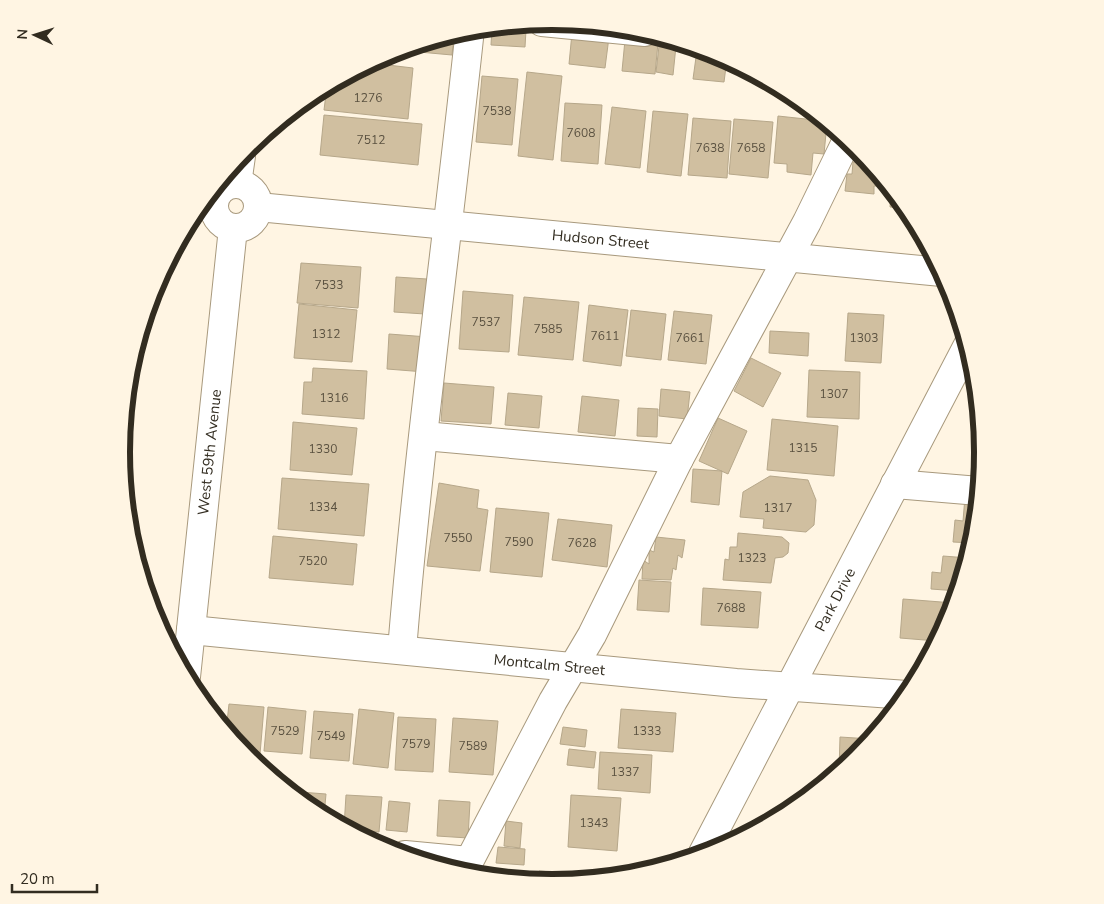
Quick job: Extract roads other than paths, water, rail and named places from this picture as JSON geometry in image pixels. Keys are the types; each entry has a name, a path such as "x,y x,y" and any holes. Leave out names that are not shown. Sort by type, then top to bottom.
{"street":[{"path":"402,650 442,270 469,38"},
{"path":"467,865 553,701 592,634 679,459 788,256 843,148"},
{"path":"238,184 240,169"},
{"path":"210,205 221,222 233,228 240,227 253,220 257,214 258,207 255,194 244,185 238,184 223,188"},
{"name":"Hudson Street","path":"258,207 933,271"},
{"name":"West 59th Avenue","path":"187,664 233,228"},
{"name":"Park Drive","path":"707,844 963,355"},
{"path":"424,436 679,459"},
{"path":"895,484 972,490"},
{"name":"Montcalm Street","path":"191,630 736,683 897,694"}]}
